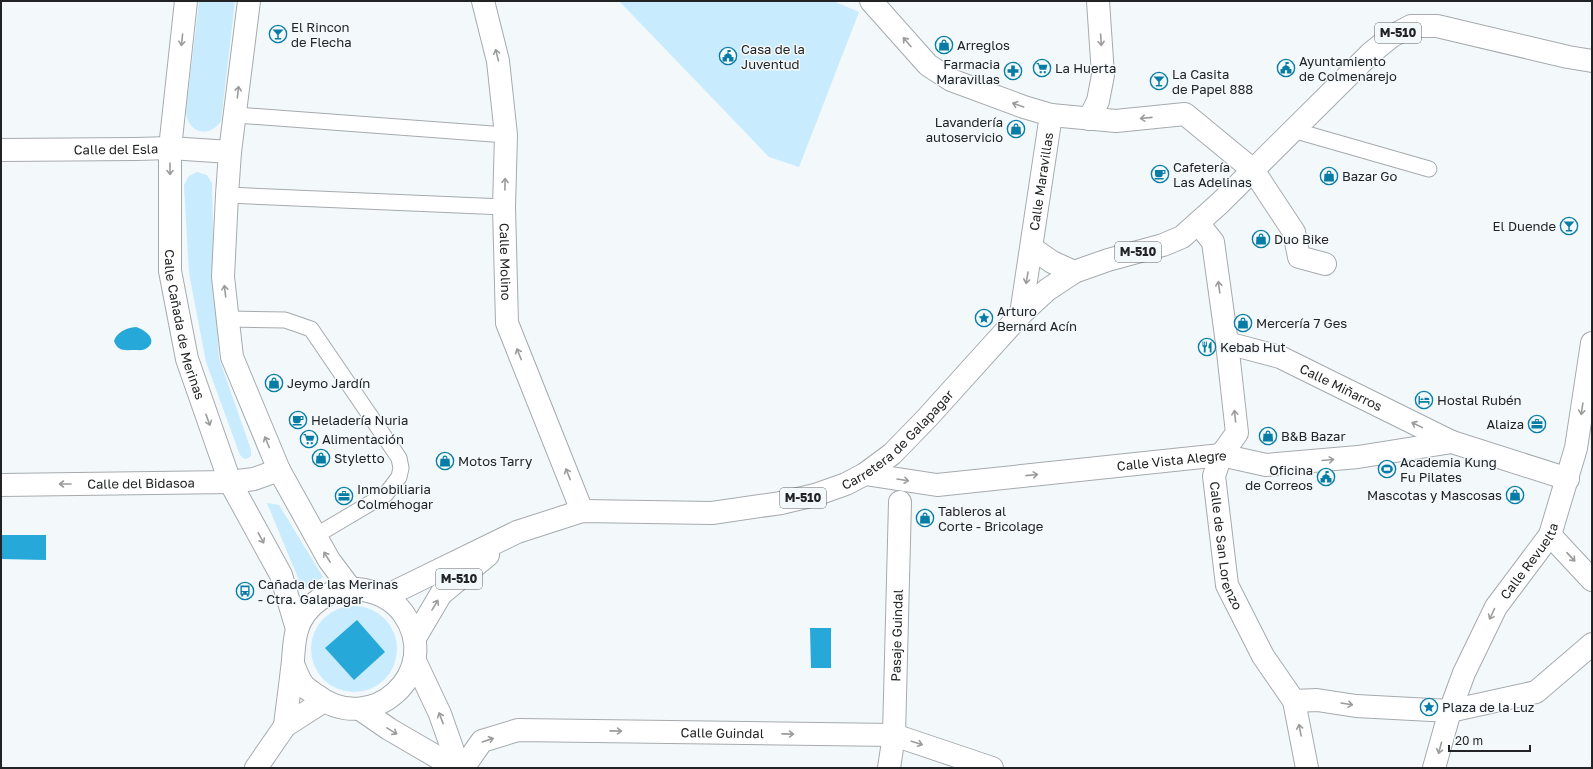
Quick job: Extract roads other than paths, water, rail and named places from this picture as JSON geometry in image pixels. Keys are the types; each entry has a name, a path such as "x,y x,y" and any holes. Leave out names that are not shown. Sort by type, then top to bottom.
{"street":[{"name":"Calle Cañada de Merinas","path":"186,1 170,148 170,271 186,359 230,482 280,575 297,628"},
{"path":"249,1 236,116 230,152 223,277 232,357 279,470 329,560 350,588"},
{"name":"Calle Molino","path":"483,1 498,61 506,135 504,207 507,323 582,511"},
{"name":"Calle Maravillas","path":"871,1 928,65 951,80 1024,107 1051,115 1116,121 1185,114 1253,170"},
{"path":"1089,119 1098,101 1103,75 1098,1"},
{"name":"M-510","path":"1198,223 1371,53 1392,36 1411,26 1437,26 1568,57 1592,61"},
{"name":"Calle Maravillas","path":"1021,314 1051,115"},
{"name":"Calle del Esla","path":"1,150 170,148 230,152"},
{"path":"1253,170 1294,232 1300,257 1326,264"},
{"name":"Carretera de Galapagar","path":"517,532 582,511 720,512 781,503 815,495 846,484 865,474 892,454 927,418 1021,314 1047,290 1074,272 1108,260 1163,245 1182,237 1198,223"},
{"name":"Calle de San Lorenzo","path":"1198,223 1213,242 1237,432 1221,455 1214,476 1227,585 1263,656 1294,701 1307,768"},
{"name":"Calle Maravillas","path":"1032,248 1052,262 1074,272"},
{"name":"Calle Miñarros","path":"1226,343 1280,357 1452,442"},
{"name":"Calle Revuelta","path":"1434,768 1450,711 1464,673 1496,607 1550,535 1568,479 1584,449 1592,343"},
{"name":"Calle Vista Alegre","path":"865,474 937,485 1221,455 1266,465 1358,457 1452,442 1568,479"},
{"name":"Calle del Bidasoa","path":"1,485 230,482 254,479 279,470"},
{"name":"Pasaje Guindal","path":"889,768 894,735 900,502"},
{"name":"M-510","path":"386,596 517,532"},
{"name":"M-510","path":"415,638 442,594 517,532"},
{"path":"1550,535 1592,580"},
{"path":"284,726 297,628 305,613 318,600 333,592 350,588 368,590 386,596 399,607 409,621 415,638 415,661 408,679 395,695 379,705 360,709 335,706 324,701 304,686 293,664"},
{"path":"1294,701 1317,700 1356,706 1450,711 1536,692 1592,644"},
{"path":"415,661 440,714 459,768"},
{"path":"256,768 284,726 324,701"},
{"path":"360,709 390,729 456,768"},
{"name":"Calle Guindal","path":"463,768 482,742 518,730 894,735 992,768"}],"lane":[{"path":"236,116 506,135"},
{"path":"1293,130 1429,169"},
{"path":"227,195 504,207"},
{"path":"228,319 285,320 311,329 399,458 401,468 399,477 386,494 315,536"}],"water":[{"path":"136,327 149,335 151,338 150,345 146,349 141,350 120,349 114,341 117,335 125,329"},
{"path":"1,535 46,535 46,560 1,559"},
{"path":"357,620 385,652 354,680 325,648"},
{"path":"810,628 831,628 831,668 811,668"}],"place":[{"name":"El Rincon de Flecha","path":"278,34"},
{"name":"Arreglos","path":"944,45"},
{"name":"Casa de la Juventud","path":"728,56"},
{"name":"La Huerta","path":"1042,68"},
{"name":"Ayuntamiento de Colmenarejo","path":"1286,68"},
{"name":"Farmacia Maravillas","path":"1013,71"},
{"name":"La Casita de Papel 888","path":"1159,81"},
{"name":"Lavandería autoservicio","path":"1016,129"},
{"name":"Cafetería Las Adelinas","path":"1160,174"},
{"name":"Bazar Go","path":"1329,176"},
{"name":"El Duende","path":"1569,226"},
{"name":"Duo Bike","path":"1261,239"},
{"name":"Arturo Bernard Acín","path":"984,318"},
{"name":"Mercería 7 Ges","path":"1243,323"},
{"name":"Kebab Hut","path":"1207,347"},
{"name":"Jeymo Jardín","path":"274,383"},
{"name":"Hostal Rubén","path":"1424,400"},
{"name":"Heladería Nuria","path":"298,420"},
{"name":"Alaiza","path":"1537,424"},
{"name":"B&B Bazar","path":"1268,436"},
{"name":"Alimentación","path":"309,439"},
{"name":"Styletto","path":"321,458"},
{"name":"Motos Tarry","path":"445,461"},
{"name":"Academia Kung Fu Pilates","path":"1387,469"},
{"name":"Oficina de Correos","path":"1326,477"},
{"name":"Mascotas y Mascosas","path":"1515,495"},
{"name":"Inmobiliaria Colmehogar","path":"344,496"},
{"name":"Tableros al Corte - Bricolage","path":"925,518"},
{"name":"Cañada de las Merinas - Ctra. Galapagar","path":"245,591"},
{"name":"Plaza de la Luz","path":"1429,707"}]}
